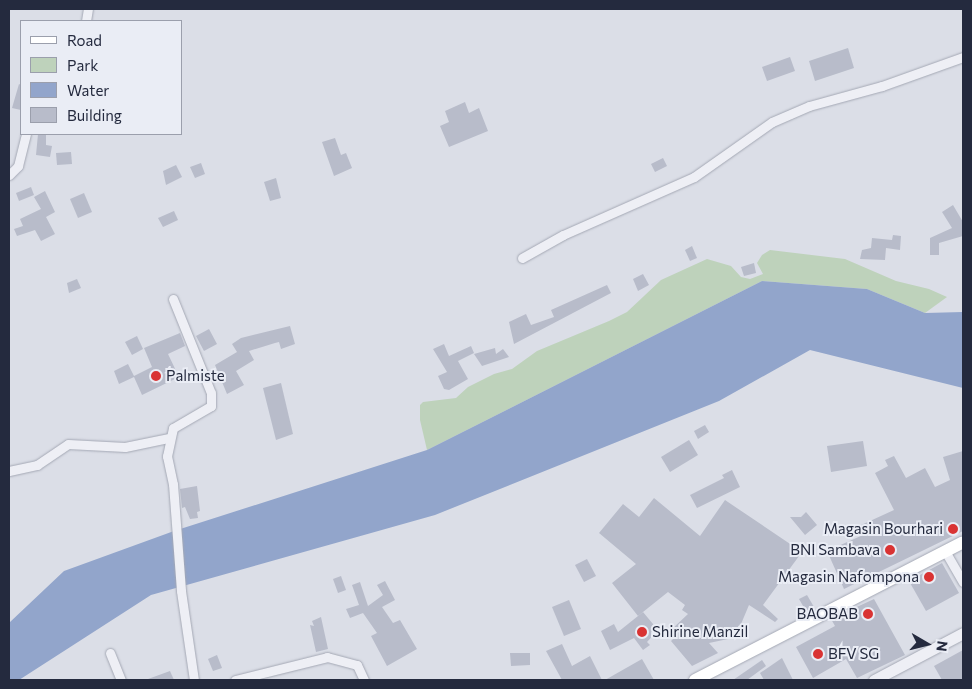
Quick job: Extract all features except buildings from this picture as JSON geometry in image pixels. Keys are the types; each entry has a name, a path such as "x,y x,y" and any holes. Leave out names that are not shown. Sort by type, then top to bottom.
{"main road":[{"path":"695,680 963,542"}],"street":[{"path":"522,258 562,235 694,177 772,122 809,106 882,86 963,57"},
{"path":"9,175 18,166 26,135"},
{"path":"173,299 211,393 211,406 173,428 169,438 167,456 178,527 181,591 194,680"},
{"path":"9,471 37,465 68,444 125,448 169,438"},
{"path":"945,551 963,582"},
{"path":"874,680 963,633"},
{"path":"110,653 121,680"},
{"path":"235,680 327,657 357,665 364,680"}],"green space":[{"path":"770,250 845,259 896,281 929,289 947,297 925,313 867,289 762,281 427,450 420,420 420,405 423,402 456,398 468,387 494,374 512,369 537,351 627,312 661,280 707,259 731,266 741,277 750,279 763,274 757,263 762,255"}],"water":[{"path":"762,281 867,289 925,313 963,312 963,388 810,350 719,401 435,515 151,595 19,680 9,680 9,623 64,571 174,531 427,450"}],"place":[{"name":"Palmiste","path":"156,376"},
{"name":"Magasin Bourhari","path":"953,529"},
{"name":"BNI Sambava","path":"890,550"},
{"name":"Magasin Nafompona","path":"929,577"},
{"name":"BAOBAB","path":"868,614"},
{"name":"Shirine Manzil","path":"642,632"},
{"name":"BFV SG","path":"818,654"}]}
